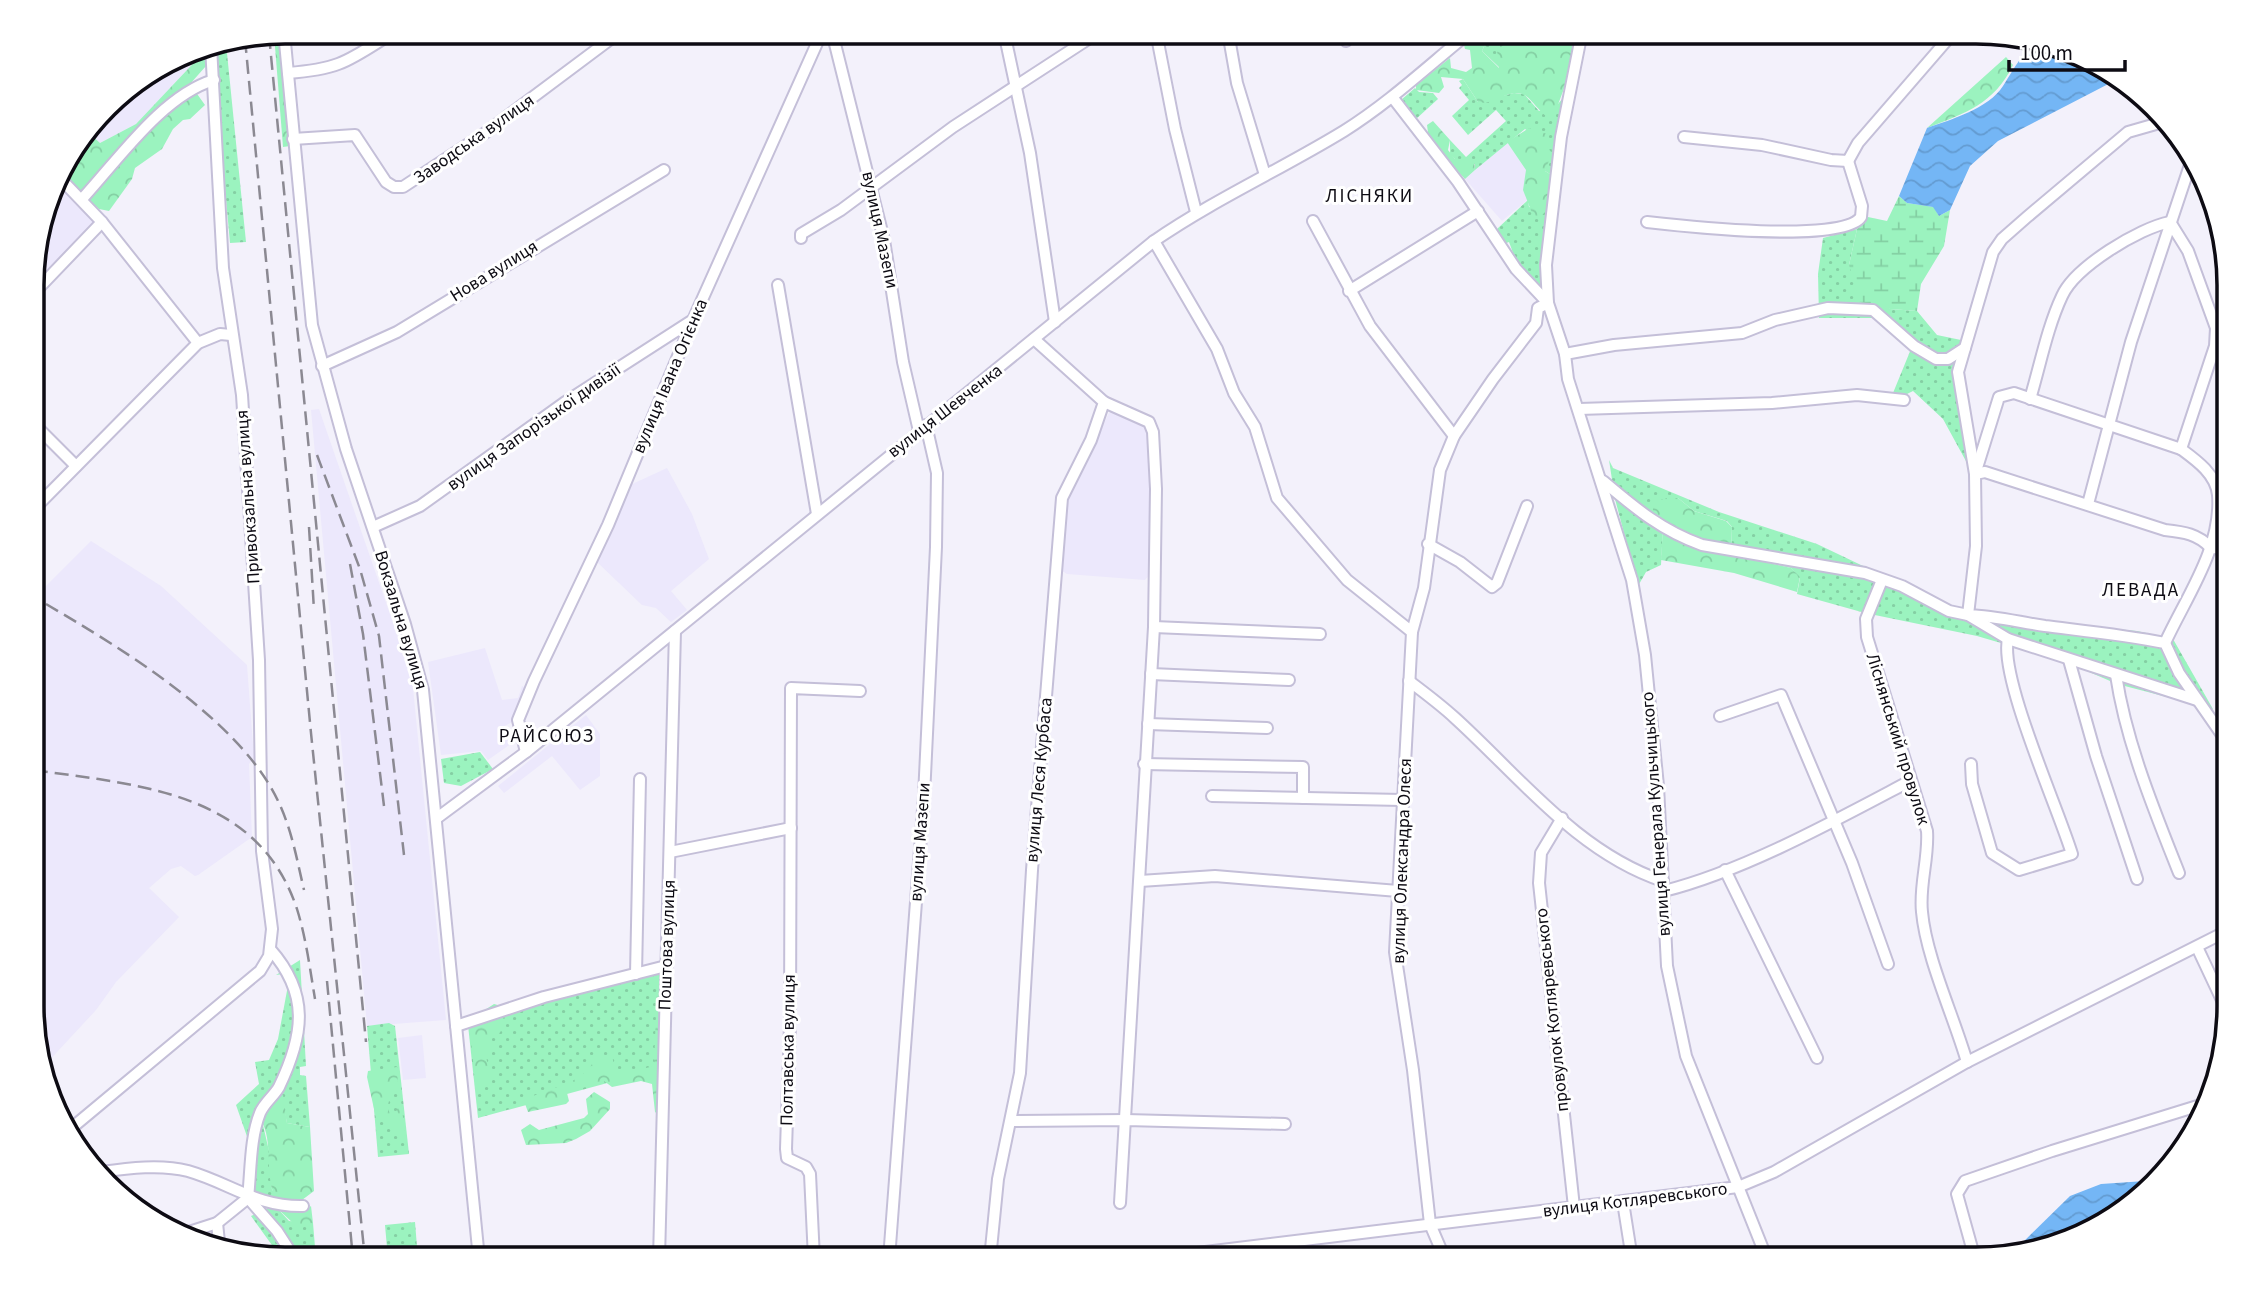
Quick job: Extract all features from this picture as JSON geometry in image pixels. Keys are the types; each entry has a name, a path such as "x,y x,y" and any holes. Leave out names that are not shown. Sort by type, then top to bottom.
{"street":[{"name":"Вокзальна вулиця","path":"285,44 306,286 322,366 420,672 437,818 478,1247"},
{"path":"288,74 331,69 351,61 376,44"},
{"name":"Заводська вулиця","path":"293,139 355,135 386,183 403,187 485,133 604,44"},
{"name":"вулиця Івана Огієнка","path":"526,752 518,720 608,525 693,320 817,44"},
{"name":"вулиця Мазепи","path":"835,44 884,240 906,375 937,473 924,796 890,1247"},
{"path":"1007,44 1017,85 1055,322"},
{"path":"801,238 802,234 871,186 1080,44"},
{"path":"1158,44 1175,130 1196,212"},
{"path":"1230,44 1237,82 1265,175"},
{"name":"вулиця Шевченка","path":"437,818 526,752 1154,241 1196,212 1343,131 1393,98 1456,44"},
{"name":"вулиця Генерала Кульчицького","path":"1579,44 1560,137 1546,265 1548,303 1564,354 1568,379 1603,481 1632,580 1645,655 1658,786 1663,886 1662,924 1667,965 1686,1056 1762,1247"},
{"path":"1647,222 1793,232 1825,232 1852,226 1861,218 1862,206 1848,161 1858,143 1944,44"},
{"name":"Привокзальна вулиця","path":"212,55 223,268 231,335 238,366 247,457 259,673 262,851 272,929 270,949"},
{"path":"82,199 172,102 197,85 214,80"},
{"path":"1393,98 1478,211 1516,268 1548,303"},
{"path":"1968,615 1976,546 1975,474 1958,372 1993,252 2002,239 2128,132 2156,124"},
{"path":"1684,138 1762,145 1831,160 1848,161"},
{"name":"Нова вулиця","path":"322,366 397,332 495,270 664,170"},
{"path":"2088,504 2131,342 2188,170"},
{"path":"66,184 102,222 198,343"},
{"path":"1349,291 1478,211"},
{"path":"1313,221 1370,326 1454,436"},
{"path":"44,282 102,222"},
{"path":"2030,399 2063,294 2077,278 2130,236 2170,222"},
{"path":"2170,222 2188,251 2217,328 2215,346 2181,449"},
{"path":"1154,241 1216,349 1234,393 1255,427 1277,499 1347,580 1412,632"},
{"path":"778,285 817,514"},
{"name":"вулиця Олександра Олеся","path":"1440,1247 1430,1224 1413,1070 1395,953 1412,632 1424,588 1440,470 1454,436 1536,323 1538,308 1548,303"},
{"path":"1564,354 1614,345 1742,333 1775,320 1828,308 1873,310 1914,346 1936,359 1942,359 1965,348"},
{"name":"вулиця Запорізької дивізії","path":"373,527 420,506 564,403 693,320"},
{"path":"44,499 198,343 220,334 231,335"},
{"path":"1034,339 1104,402 1143,418 1153,432 1154,627 1120,1203"},
{"path":"1942,359 1958,372"},
{"path":"1975,474 1999,397 2014,393 2181,449 2202,464 2217,492"},
{"path":"1579,409 1772,403 1857,395 1904,400"},
{"name":"вулиця Леся Курбаса","path":"991,1247 999,1180 1013,1121 1020,1073 1032,870 1062,498 1091,440 1104,402"},
{"path":"44,434 76,466"},
{"path":"1975,474 1985,472 2165,530 2187,533 2203,539 2211,548 2217,548"},
{"path":"1603,481 1661,528 1702,545 1865,573 1902,586 1949,611 2047,626 2101,630 2165,643"},
{"path":"2165,643 2211,548 2217,502"},
{"path":"1428,544 1460,562 1492,587 1497,583 1527,506"},
{"name":"Ліснянський провулок","path":"1882,580 1866,619 1867,637 1927,831 1928,853 1922,896 1924,928 1967,1062"},
{"path":"1968,615 2008,639 2197,700"},
{"path":"1154,627 1320,634"},
{"name":"Поштова вулиця","path":"659,1247 674,631"},
{"path":"1971,764 1972,785 1992,853 2019,870 2072,854 2020,708 2004,653 2008,639"},
{"path":"2165,643 2179,673 2217,728"},
{"path":"2069,660 2096,756 2137,879"},
{"path":"1151,674 1289,680"},
{"path":"2116,675 2120,702 2135,750 2179,873"},
{"path":"1409,681 1454,717 1562,818 1619,863 1663,886 1725,870 1835,820 1910,781"},
{"name":"Полтавська вулиця","path":"813,1247 810,1174 806,1167 787,1158 786,1149 791,688 860,691"},
{"path":"1720,716 1781,695 1835,820 1888,964"},
{"path":"1148,724 1266,728"},
{"path":"1144,764 1303,767 1303,798"},
{"path":"636,974 640,779"},
{"path":"1212,796 1402,800"},
{"name":"провулок Котляревського","path":"1562,818 1541,853 1539,883 1574,1207"},
{"path":"670,852 791,828"},
{"path":"1725,870 1817,1058"},
{"path":"1140,881 1215,876 1398,891"},
{"name":"вулиця Котляревського","path":"1245,1247 1738,1188 1774,1172 1967,1062 2217,936"},
{"path":"2197,947 2217,990"},
{"path":"75,1124 260,971 270,949"},
{"path":"195,1230 217,1223 248,1198 260,1111 277,1090 300,1030 295,987 288,969 270,949"},
{"path":"456,1026 544,997 666,966"},
{"path":"1971,1247 1956,1194 1965,1181 2195,1107"},
{"path":"1013,1121 1126,1119 1285,1124"},
{"path":"109,1171 138,1167 186,1170 219,1182 248,1198 286,1206 303,1206"},
{"path":"248,1198 287,1247"},
{"path":"1623,1202 1630,1247"},
{"path":"217,1223 219,1238"}],"shaded area":[{"path":"196,61 136,124 100,143 94,138 126,103 164,76"},
{"path":"1507,142 1541,189 1502,221 1465,179"},
{"path":"65,188 95,223 44,277 52,222"},
{"path":"319,409 412,678 446,1020 367,1026 311,410"},
{"path":"1115,410 1146,423 1149,429 1150,574 1145,580 1067,574 1061,570 1069,494 1109,413"},
{"path":"667,468 692,514 709,559 671,591 687,610 671,622 656,608 642,605 596,561 628,486"},
{"path":"91,541 161,586 247,665 254,758 249,764 252,837 198,875 195,876 181,866 171,869 149,888 179,917 116,982 96,1010 50,1060 44,1007 44,588"},
{"path":"485,648 502,700 518,698 522,686 528,689 517,719 503,727 512,743 488,760 481,751 441,755 428,662"},
{"path":"586,715 600,734 600,776 580,790 552,756 504,793 498,786"},
{"path":"422,1035 426,1078 403,1080 398,1038"}],"green space":[{"path":"282,44 290,146 283,147 275,45"},
{"path":"1485,44 1507,44 1500,68 1482,51"},
{"path":"1485,44 1482,51 1499,68 1497,51 1504,44 1574,44 1572,67 1556,110 1546,116 1529,98 1520,93 1508,94 1490,102 1478,102 1463,79 1441,77 1444,87 1439,93 1416,90 1416,85 1450,58 1451,68 1466,72 1472,68 1470,50 1465,49 1464,45"},
{"path":"227,51 246,242 230,243 213,55"},
{"path":"2006,57 2013,65 1988,98 1966,112 1927,128"},
{"path":"205,58 206,66 190,84 205,105 190,119 183,120 173,129 162,149 135,168 132,179 109,211 99,209 80,192 75,197 66,184 76,164 94,138 100,143 136,124 196,61"},
{"path":"1463,79 1478,102 1514,93 1524,94 1539,111 1558,104 1563,98 1550,188 1550,174 1545,171 1547,144 1525,129 1475,170 1475,164 1457,161 1450,154 1450,140 1466,157 1506,121 1496,110 1468,135 1452,116 1469,100 1459,88 1462,85 1459,81"},
{"path":"1415,88 1419,92 1433,93 1438,99 1416,119 1401,100"},
{"path":"1433,121 1450,140 1448,150 1455,159 1474,159 1475,170 1465,179 1429,140 1427,125"},
{"path":"1529,128 1547,134 1547,147 1552,153 1545,171 1550,174 1549,207 1539,219 1532,213 1523,190 1526,170 1507,142"},
{"path":"1899,196 1907,203 1934,207 1939,216 1950,210 1944,246 1921,284 1917,311 1890,309 1860,302 1849,265 1857,229 1868,217 1887,221"},
{"path":"1528,200 1529,207 1547,211 1545,294 1515,258 1509,242 1504,244 1497,229"},
{"path":"1857,229 1849,265 1890,309 1917,311 1937,335 1961,340 1959,372 1973,474 1943,419 1913,391 1903,396 1893,393 1911,349 1873,318 1819,318 1818,274 1823,238"},
{"path":"1609,460 1613,468 1719,512 1817,544 1949,607 2024,620 2137,631 2173,639 2213,709 2117,684 2066,662 1977,636 1865,613 1797,594 1800,578 1791,568 1731,554 1732,527 1727,521 1694,511 1678,498 1663,527 1661,565 1646,572 1638,586 1615,499"},
{"path":"1678,498 1694,511 1726,521 1732,527 1731,554 1791,568 1800,577 1797,592 1734,573 1661,560 1663,527 1653,516 1653,502"},
{"path":"480,752 493,769 461,786 444,783 441,759"},
{"path":"300,960 306,1066 300,1067 300,1075 306,1076 310,1127 287,1123 283,1104 263,1125 269,1151 272,1190 282,1196 281,1203 252,1191 250,1145 236,1105 259,1084 255,1062 269,1060 278,1039 289,980 283,974 276,975"},
{"path":"663,971 659,1069 478,1118 468,1025 545,1000"},
{"path":"664,973 659,1115 655,1112 652,1084 641,1081 612,1087 604,1081 567,1093 569,1101 566,1104 528,1112 524,1101 573,1081 589,1068 596,1058 612,1055 615,1070 638,1070 654,1066 657,988 651,977"},
{"path":"494,1004 505,1007 509,1020 498,1035 489,1034 489,1052 486,1056 491,1081 481,1087 475,1075 468,1021"},
{"path":"389,1023 395,1026 409,1154 378,1157 367,1026"},
{"path":"397,1067 398,1090 391,1097 388,1107 390,1113 396,1112 401,1101 405,1133 402,1136 398,1136 382,1118 376,1118 367,1077 368,1071"},
{"path":"594,1092 610,1102 610,1109 590,1131 566,1143 526,1145 521,1130 530,1124 539,1130 584,1118 588,1114 586,1099"},
{"path":"283,1095 287,1123 310,1127 314,1191 302,1200 297,1208 302,1213 311,1206 313,1223 295,1225 278,1209 281,1196 275,1197 272,1188 267,1138 261,1120 278,1096"},
{"path":"270,1207 278,1209 289,1221 313,1223 315,1247 273,1246 251,1216"},
{"path":"415,1222 417,1247 387,1247 385,1225"}],"water":[{"path":"2029,50 2039,52 2069,62 2109,84 1998,141 1970,166 1950,210 1939,216 1933,207 1907,203 1899,196 1927,128 1969,112 1988,101 2003,86"},
{"path":"2142,1181 2110,1207 2083,1222 2022,1243 2070,1196 2101,1184"}],"railway":[{"path":"270,45 366,1042"},
{"path":"246,47 311,733 364,1247"},
{"path":"317,455 360,569 379,636 404,855"},
{"path":"309,527 314,610"},
{"path":"350,564 363,634 384,806"},
{"path":"46,604 109,642 177,689 238,744 261,773 284,814 304,890"},
{"path":"44,771 113,781 190,801 224,817 254,840 279,870 297,909 315,999"},
{"path":"327,981 352,1247"}],"district":[{"name":"ЛІСНЯКИ","path":"1370,196"},
{"name":"ЛЕВАДА","path":"2141,590"},
{"name":"РАЙСОЮЗ","path":"547,736"}]}
